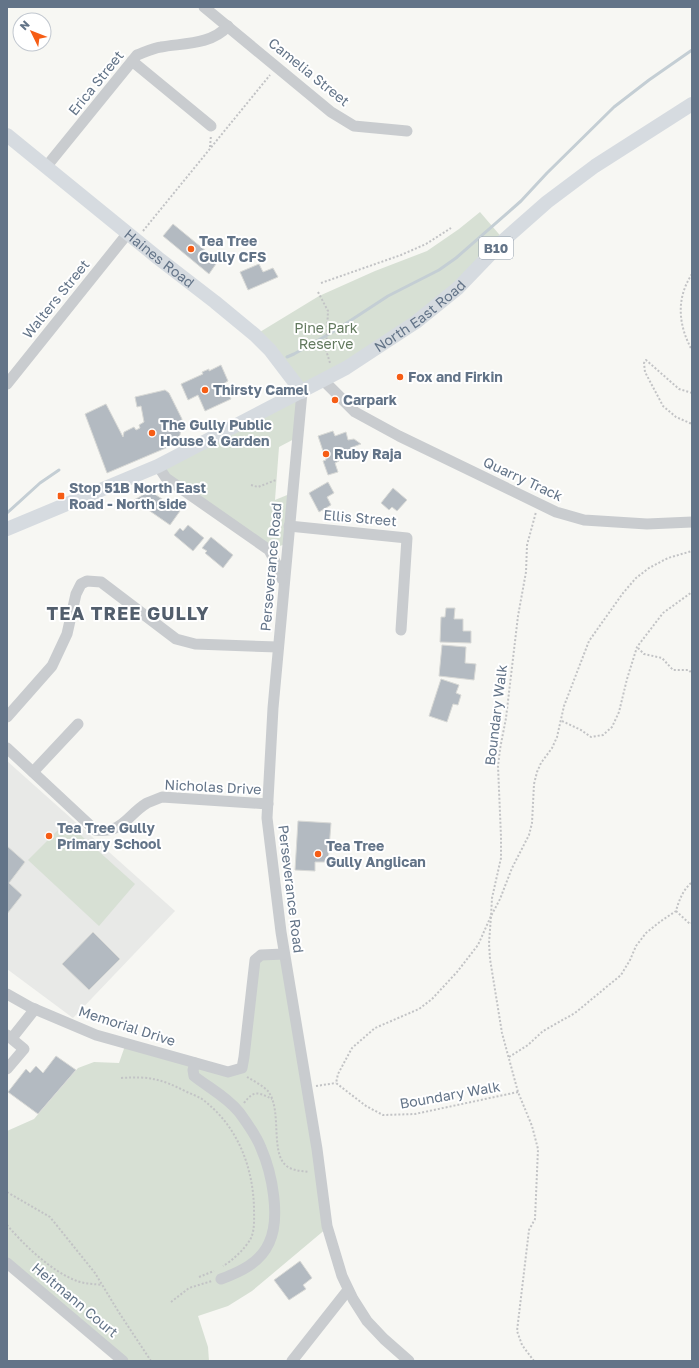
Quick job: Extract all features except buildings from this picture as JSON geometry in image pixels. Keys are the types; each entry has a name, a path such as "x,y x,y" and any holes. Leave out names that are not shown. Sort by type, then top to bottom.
{"main road":[{"name":"North East Road","path":"7,529 158,466 346,368 416,322 458,288 504,240 547,202 595,166 692,104"},
{"name":"Haines Road","path":"7,135 254,335 270,350 302,392"}],"street":[{"name":"Camelia Street","path":"204,7 332,112 354,126 407,131"},
{"name":"Erica Street","path":"46,167 137,55 159,47 196,43 206,40 224,31 228,26"},
{"path":"132,61 211,126"},
{"name":"Walters Street","path":"7,384 132,236"},
{"name":"Quarry Track","path":"328,377 355,412 399,436 556,512 584,520 647,524 692,522"},
{"name":"Perseverance Road","path":"302,392 278,647 267,818 284,954 307,1087 326,1226 348,1290 367,1321 384,1339 409,1361"},
{"path":"158,466 166,478 269,550 279,569 284,590"},
{"name":"Ellis Street","path":"289,526 407,538 401,630"},
{"path":"269,550 280,549 288,543"},
{"path":"7,718 52,666 67,634 76,594 81,584 87,581 101,582 176,639 195,644 278,647"},
{"path":"33,772 78,724"},
{"name":"Nicholas Drive","path":"7,748 95,830 106,832 119,827 147,804 162,797 268,804"},
{"path":"228,1072 242,1068 255,960 261,955 284,954"},
{"name":"Memorial Drive","path":"7,994 35,1009 96,1035 228,1072"},
{"path":"7,1069 24,1048 9,1037 35,1009"},
{"path":"195,1063 193,1070 194,1076 229,1101 250,1128 261,1147 266,1161 275,1211 274,1231 268,1245 259,1257 248,1267 221,1279"},
{"name":"Heitmann Court","path":"7,1263 123,1361"},
{"path":"292,1361 348,1290"}],"path":[{"path":"132,236 277,67"},
{"path":"321,283 420,247 451,228"},
{"path":"692,274 687,281 682,295 680,309 686,335 692,350"},
{"path":"318,292 328,311 326,343 328,377"},
{"path":"692,393 679,389 646,360 644,363 645,372 663,406 676,416 692,424"},
{"path":"251,485 258,486 276,480"},
{"name":"Boundary Walk","path":"534,1361 522,1345 517,1331 529,1230 535,1219 538,1149 532,1126 518,1092 415,1114 383,1115 366,1106 336,1083 338,1074 352,1048 375,1028 419,1009 432,999 458,972 478,945 491,916 492,898 501,858 498,766 506,718 518,616 526,572 527,545 538,504"},
{"path":"518,1092 502,1033 490,959 489,943 491,916 500,899 512,868 529,836 532,823 534,784 537,772 557,737 562,721 564,706 589,641 623,593 636,578 649,568 668,558 692,551"},
{"path":"562,721 581,730 591,737 603,735 612,727 619,712 627,678 637,647 663,613 692,592"},
{"path":"637,647 644,654 662,658 673,670 689,670 692,674"},
{"path":"509,1057 528,1045 543,1031 575,1012 621,975 636,946 646,933 676,911 680,898 692,882"},
{"path":"676,911 690,924 692,923"},
{"path":"228,1072 243,1075 267,1090 272,1100 277,1121 277,1143 282,1161 288,1167 320,1174"},
{"path":"121,1078 139,1077 155,1079 201,1098 223,1120 236,1137 242,1149 253,1186 254,1224 250,1239 238,1254 227,1263 214,1272 199,1277"},
{"path":"307,1087 336,1083"},
{"path":"7,1192 50,1216 95,1273 122,1318 151,1361"},
{"path":"7,1225 32,1251 55,1269 78,1282 102,1284"},
{"path":"171,1302 190,1288 221,1279"}],"shaded area":[{"name":"Tea Tree Gully Primary School","path":"7,761 175,911 73,1018 7,969"}],"green space":[{"name":"Pine Park Reserve","path":"480,212 504,240 458,288 302,392 255,335 319,296 375,271 427,251 459,229"},
{"path":"302,392 298,437 279,447 275,500 292,493 288,543 269,550 158,466"},
{"path":"66,822 135,884 99,926 28,860"},
{"path":"284,954 327,1228 252,1291 228,1306 198,1316 208,1347 209,1361 123,1361 7,1263 7,1131 34,1119 78,1068 94,1062 119,1063 126,1043 228,1072 241,1068 255,960"}],"waterway":[{"path":"287,357 336,330 388,296 439,270 456,258 521,201 547,173 614,107 692,50"},
{"path":"7,513 40,483 59,470"}],"place":[{"name":"Tea Tree Gully CFS","path":"191,249"},
{"name":"Fox and Firkin","path":"400,377"},
{"name":"Thirsty Camel","path":"205,390"},
{"name":"Carpark","path":"335,400"},
{"name":"The Gully Public House & Garden","path":"152,433"},
{"name":"Ruby Raja","path":"326,454"},
{"name":"Stop 51B North East Road - North side","path":"61,496"},
{"name":"Tea Tree Gully Primary School","path":"49,836"},
{"name":"Tea Tree Gully Anglican","path":"318,854"}],"district":[{"name":"TEA TREE GULLY","path":"128,614"}]}
